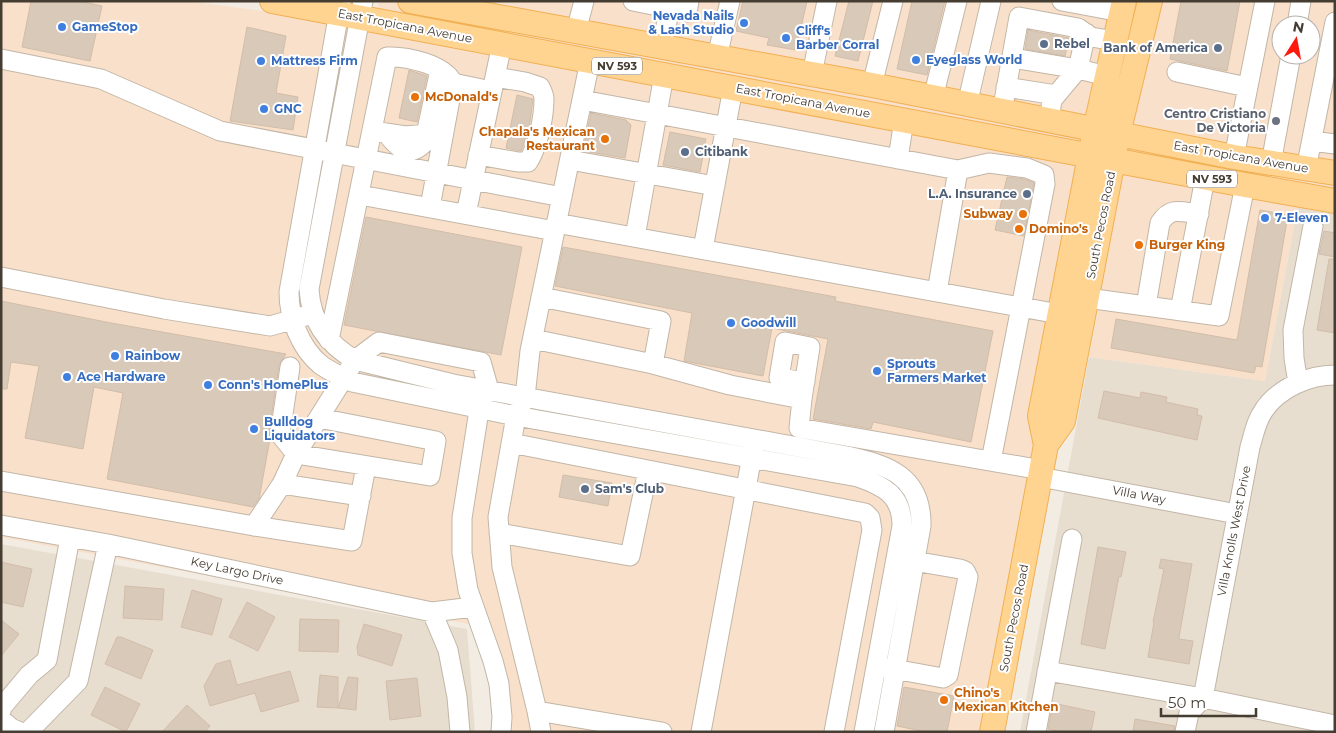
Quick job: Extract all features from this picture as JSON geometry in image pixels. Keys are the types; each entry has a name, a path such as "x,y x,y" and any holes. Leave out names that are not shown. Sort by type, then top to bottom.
{"main road":[{"name":"East Tropicana Avenue","path":"272,1 351,8 502,44 1206,178 1335,200"},
{"name":"East Tropicana Avenue","path":"410,1 872,85 1234,157 1335,174"},
{"name":"South Pecos Road","path":"1046,445 1063,421 1118,134 1150,1"},
{"name":"South Pecos Road","path":"992,732 1046,445 1040,416 1095,130 1123,7"},
{"path":"590,61 604,54 696,65 708,64 717,57"}],"street":[{"path":"576,31 584,1"},
{"path":"633,1 687,12 689,1"},
{"path":"717,57 730,1"},
{"path":"812,74 827,1"},
{"path":"872,85 893,1"},
{"path":"933,98 957,1"},
{"path":"967,105 991,1"},
{"path":"1062,1 1123,7"},
{"path":"1234,157 1264,1"},
{"path":"1299,15 1301,1"},
{"path":"351,8 315,149 289,292 289,305 297,332 320,364 352,382 516,416 876,463 891,469 904,479 917,498 922,512 915,562 884,732"},
{"path":"351,8 334,153 309,289 310,304 317,324 329,340 344,354 355,360 453,384 525,397 753,448 858,477 885,489 897,502 902,516 902,526 864,732"},
{"path":"662,47 670,9"},
{"path":"1002,112 1020,17 1078,28 1091,37 1115,41"},
{"path":"1306,168 1335,22"},
{"path":"1049,121 1052,100 1078,69 1086,33"},
{"path":"466,214 502,44"},
{"path":"329,340 366,159 380,132 387,57 423,62 447,76 493,84 525,82 540,87 544,97 540,125 534,152 528,162 478,155"},
{"path":"1012,58 1107,76"},
{"path":"1,59 102,79 220,131 562,197"},
{"path":"541,732 502,567 498,517 516,416 525,397 541,296 590,61"},
{"path":"1271,163 1289,65"},
{"path":"1177,72 1247,87"},
{"path":"635,237 664,75"},
{"path":"380,132 406,136 426,134 447,76"},
{"path":"430,207 437,173 447,76"},
{"path":"1006,87 1056,95"},
{"path":"703,249 733,88"},
{"path":"582,100 958,170 989,163 1027,168 1044,175 1046,184 991,461"},
{"path":"898,159 904,120"},
{"path":"380,132 398,148 408,151 419,149 425,142"},
{"path":"1312,140 1335,144"},
{"path":"570,160 715,186"},
{"path":"937,292 958,170"},
{"path":"1180,311 1206,178"},
{"path":"1087,298 1219,316 1244,185"},
{"path":"360,194 466,214 635,237 1059,314"},
{"path":"1146,306 1160,223 1165,216 1173,211 1199,214"},
{"path":"1298,383 1294,358 1294,330 1313,226"},
{"path":"1,277 164,309 270,326 313,313"},
{"path":"533,339 653,364 661,321 541,296"},
{"path":"254,526 282,484 296,454 355,360 379,342 481,362 486,390 479,408 462,518 462,553 468,590 493,661 499,684 502,717 501,732"},
{"name":"Villa Way","path":"653,364 730,385 803,391 799,428 991,461 1237,514"},
{"path":"290,367 280,434 296,454 430,476 436,441 319,418"},
{"name":"Villa Knolls West Drive","path":"1203,698 1250,447 1257,423 1264,409 1285,390 1298,383 1325,375 1335,375"},
{"path":"511,442 864,513 870,518 872,530 834,732"},
{"path":"701,732 753,448"},
{"path":"1,481 352,542 366,466"},
{"path":"499,533 630,556 648,470"},
{"path":"282,484 361,496"},
{"name":"Key Largo Drive","path":"1,525 108,544 432,612 473,607"},
{"path":"1,711 2,707 29,675 47,660 70,538"},
{"path":"1036,732 1072,539"},
{"path":"28,732 78,681 108,544"},
{"path":"877,665 943,678 948,675 968,577 965,571 960,569 896,558"},
{"path":"432,612 448,650 457,697 460,732"},
{"path":"1047,671 1203,698 1335,724"},
{"path":"1185,732 1189,713 1203,698"},
{"path":"537,711 578,725 662,732"},
{"path":"1,719 11,728 20,732"}],"shaded area":[{"path":"1,1 187,1 372,27 379,1 1335,1 1335,190 1302,185 1265,381 1089,357 1127,152 1090,145 995,732 501,732 479,626 1,537"},
{"path":"1302,184 1335,190 1335,732 1020,732 1089,357 1265,381"},
{"path":"1,544 467,629 475,732 1,732"}],"building":[{"name":"GameStop","path":"31,1 79,1 102,6 90,61 22,47"},
{"path":"743,1 807,1 796,50 767,45 769,38 736,31"},
{"path":"849,1 873,1 858,61 835,56"},
{"path":"912,1 945,1 927,75 897,69"},
{"path":"1181,1 1240,1 1227,71 1170,59"},
{"path":"247,27 286,36 276,93 298,97 293,130 230,121"},
{"path":"1028,30 1069,38 1065,56 1025,49"},
{"name":"McDonald's","path":"409,70 427,76 417,122 399,118"},
{"path":"517,95 533,99 529,129 521,151 506,148"},
{"name":"Chapala's Mexican Restaurant","path":"591,113 626,120 631,125 625,158 583,151"},
{"name":"Citibank","path":"670,132 706,139 700,172 663,165"},
{"path":"1007,177 1024,179 1034,183 1024,236 995,230"},
{"path":"1260,210 1288,215 1262,367 1256,366 1254,373 1111,348 1116,319 1237,340"},
{"path":"366,217 522,247 501,355 344,325"},
{"path":"1324,231 1335,233 1335,257 1319,254"},
{"path":"563,247 836,297 835,301 993,331 971,442 873,422 871,429 813,419 828,339 772,328 763,376 684,361 692,313 555,286"},
{"path":"1329,259 1335,259 1335,333 1317,330"},
{"path":"1,301 286,354 279,365 269,432 270,439 259,499 253,507 107,479 123,393 94,387 83,449 25,438 39,366 11,362 7,389 1,389"},
{"path":"1104,391 1140,398 1141,392 1167,397 1166,402 1198,409 1197,415 1202,416 1197,440 1098,418"},
{"path":"563,475 612,483 608,506 559,497"},
{"path":"1098,547 1126,552 1121,577 1119,576 1105,649 1081,644"},
{"path":"1161,559 1192,564 1179,637 1179,639 1193,641 1189,664 1148,657 1164,569 1159,568"},
{"path":"1,562 32,569 23,607 1,602"},
{"path":"125,586 164,589 162,620 123,618"},
{"path":"192,590 222,599 212,635 181,627"},
{"path":"247,602 275,617 258,651 229,637"},
{"path":"300,619 339,620 338,652 299,651"},
{"path":"1,620 19,634 1,656"},
{"path":"364,624 402,635 392,666 358,655 357,647"},
{"path":"117,637 153,650 141,679 105,664"},
{"path":"230,660 237,685 290,671 299,701 261,712 255,693 210,706 204,686 216,664"},
{"path":"320,675 338,677 338,708 317,707"},
{"path":"348,677 358,678 356,710 338,708"},
{"path":"417,678 421,716 390,720 386,681"},
{"path":"105,687 140,704 126,732 91,715"},
{"path":"904,687 954,696 947,732 926,732 897,726"},
{"path":"1053,703 1095,712 1091,732 1061,732 1048,729"},
{"path":"187,705 210,726 205,732 162,732"},
{"path":"1135,719 1175,726 1174,732 1133,732"}],"place":[{"name":"Nevada Nails & Lash Studio","path":"744,23"},
{"name":"GameStop","path":"62,27"},
{"name":"Cliff's Barber Corral","path":"786,38"},
{"name":"Rebel","path":"1044,44"},
{"name":"Bank of America","path":"1218,48"},
{"name":"Eyeglass World","path":"916,60"},
{"name":"Mattress Firm","path":"261,61"},
{"name":"McDonald's","path":"415,97"},
{"name":"GNC","path":"264,109"},
{"name":"Centro Cristiano De Victoria","path":"1276,121"},
{"name":"Chapala's Mexican Restaurant","path":"605,139"},
{"name":"Citibank","path":"685,152"},
{"name":"L.A. Insurance","path":"1027,194"},
{"name":"Subway","path":"1023,214"},
{"name":"7-Eleven","path":"1265,218"},
{"name":"Domino's","path":"1019,229"},
{"name":"Burger King","path":"1139,245"},
{"name":"Goodwill","path":"731,323"},
{"name":"Rainbow","path":"115,356"},
{"name":"Sprouts Farmers Market","path":"877,371"},
{"name":"Ace Hardware","path":"67,377"},
{"name":"Conn's HomePlus","path":"208,385"},
{"name":"Bulldog Liquidators","path":"254,429"},
{"name":"Sam's Club","path":"585,489"},
{"name":"Chino's Mexican Kitchen","path":"944,700"}]}
